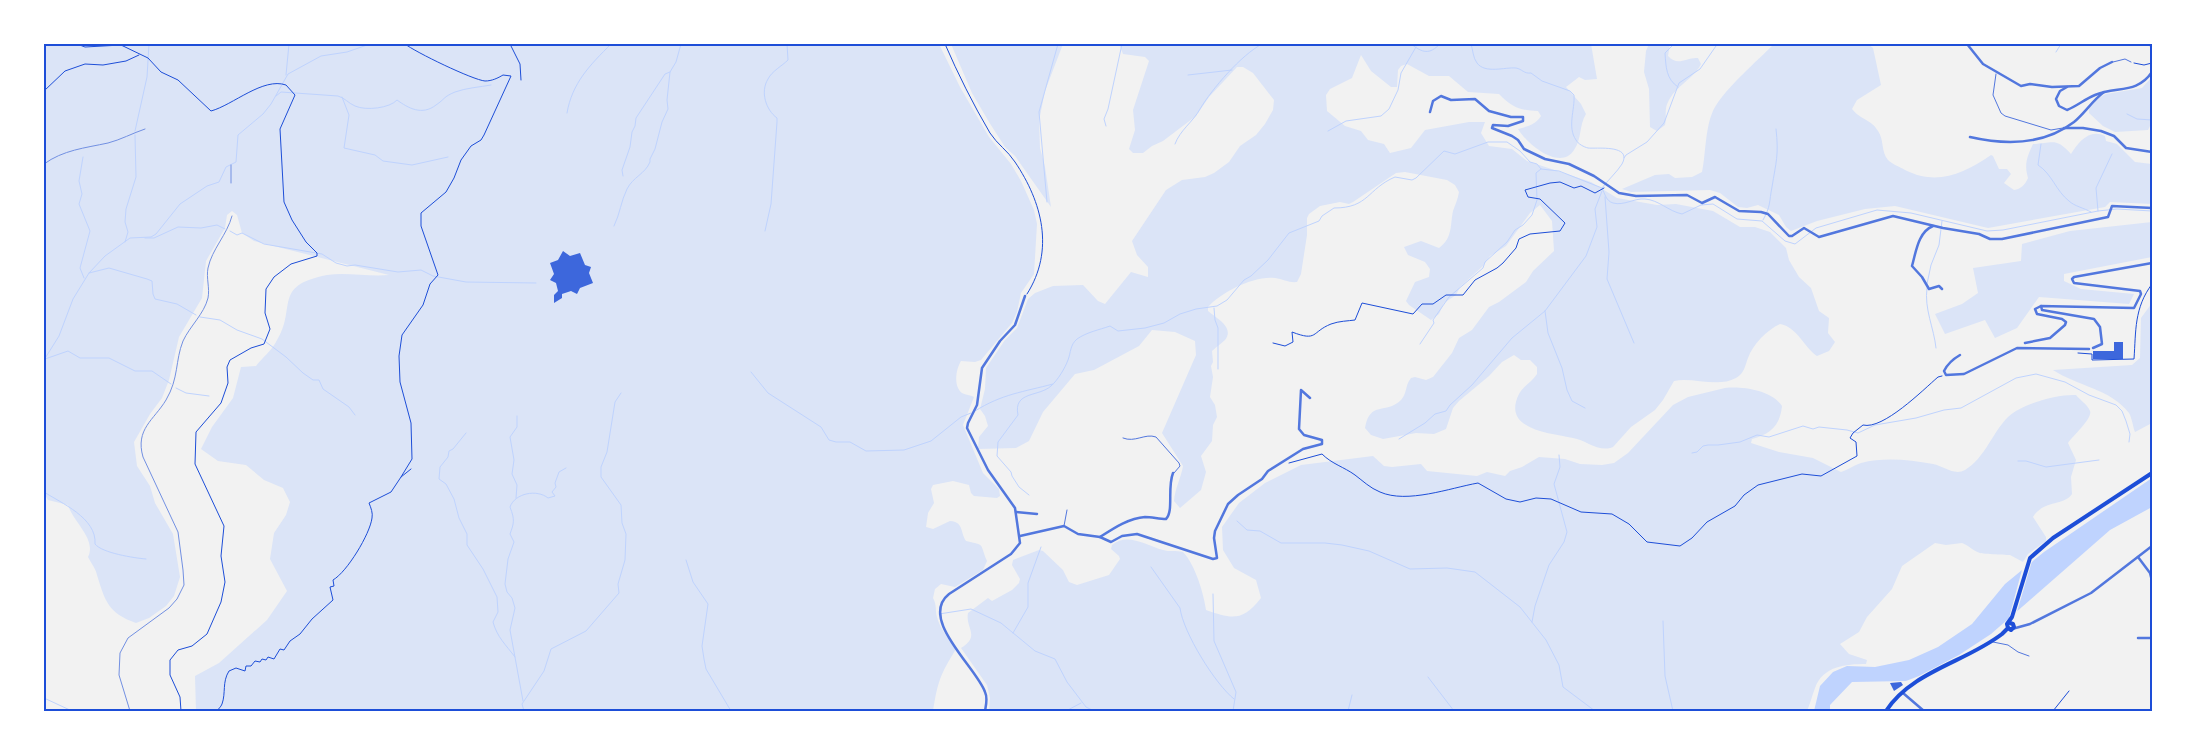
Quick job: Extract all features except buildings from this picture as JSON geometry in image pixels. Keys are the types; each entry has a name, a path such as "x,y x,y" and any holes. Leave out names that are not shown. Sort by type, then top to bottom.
{"main road":[{"path":"1886,711 1902,692 1992,642 2010,629 2014,625 2010,623 2030,558 2045,544 2152,473"}],"street":[{"path":"1967,44 1983,64 2021,86 2030,84 2078,86 2100,68 2112,62"},
{"path":"2150,44 2152,48"},
{"path":"2068,87 2060,91 2056,99 2059,106 2067,110 2076,107 2094,95 2142,84 2152,72"},
{"path":"1970,137 1987,141 2015,142 2047,137 2074,122 2085,108 2104,92"},
{"path":"1430,112 1433,101 1441,96 1451,100 1475,99 1489,111 1511,117 1523,117 1523,121 1518,124 1493,125 1492,128 1512,136 1518,140 1524,149 1545,159 1569,164 1594,176 1610,188 1627,196 1687,195 1702,203 1715,197 1738,211 1768,214 1778,223 1786,235 1792,236 1801,230 1806,230 1819,237 1830,235 1893,216 1979,234 1990,239 2002,239 2108,217 2112,206 2152,208"},
{"path":"2063,128 2083,128 2101,131 2114,136 2126,148 2152,152"},
{"path":"1934,226 1922,234 1912,266 1922,278 1927,288 1939,286 1942,289"},
{"path":"2025,343 2050,338 2065,325 2066,322 2062,319 2037,314 2035,309 2041,306 2134,308 2141,294 2140,291 2074,283 2072,279 2074,277 2152,263"},
{"path":"986,711 986,692 946,631 939,613 942,601 949,594 1015,550 1020,543 1016,512 988,470 967,428 977,405 982,368 1000,341 1015,325 1025,296"},
{"path":"1960,355 1946,366 1944,370 1946,375 1964,374 2017,348 2077,350 2102,344 2100,328 2094,319 2042,310 2041,306"},
{"path":"1020,536 1064,526 1078,534 1100,537 1111,542 1122,536 1137,534 1215,559 1217,555 1214,538 1215,531 1228,504 1262,479 1268,471 1303,449 1321,445 1323,442 1299,430 1301,390 1310,398"},
{"path":"1100,537 1136,518 1167,518 1171,511 1169,488 1173,473"},
{"path":"1016,512 1037,514"},
{"path":"2010,629 2030,624 2091,593 2152,546"},
{"path":"2138,557 2150,573 2152,581"},
{"path":"2138,638 2152,638"},
{"path":"1902,692 1924,711"}],"lane":[{"path":"2112,62 2120,59 2130,62"},
{"path":"1996,71 1993,95 2001,113 2005,116 2051,130 2063,128"},
{"path":"1123,438 1134,440 1152,436 1156,437 1179,462 1179,467 1173,473"},
{"path":"1064,526 1067,510"},
{"path":"1992,642 2008,645 2028,656"}],"path":[{"path":"50,44 58,44"},
{"path":"77,44 85,47 121,45 140,54 148,58 162,72 178,80 211,111 220,109 266,86 282,83 293,91 294,98 280,129 284,202 292,220 306,242 317,253 316,258 291,264 274,277 266,289 265,313 270,329 264,344 251,348 230,360 227,367 227,389 221,403 200,425 196,432 195,464 224,526 221,556 226,582 221,602 207,634 192,646 178,650 170,660 170,675 180,697 181,711"},
{"path":"217,711 222,704 224,683 229,671 236,668 245,670 246,666 251,666 255,660 260,662 268,657 274,658 280,649 284,650 290,641 329,606 333,600 330,587 334,586 333,580 340,576 352,561 372,519 372,510 369,503 391,492 412,458 411,422 400,382 399,356 402,335 423,305 430,284 438,275 421,226 421,213 446,192 461,160 471,146 481,140 511,76 503,75 497,79 484,81 417,53 405,44"},
{"path":"510,44 520,64 521,80"},
{"path":"945,44 980,115 995,140 1013,159 1032,190 1038,206 1042,222 1040,269 1025,296"},
{"path":"44,91 65,71 85,64 103,65 126,61 140,54"},
{"path":"2130,62 2144,65 2152,63"},
{"path":"1273,343 1285,346 1293,342 1292,332 1306,337 1312,336 1332,324 1355,320 1362,303 1413,314 1422,304 1433,304 1446,295 1463,295 1475,280 1503,263 1516,248 1519,239 1530,234 1560,231 1565,223 1540,199 1528,197 1525,190 1550,182 1560,182 1574,188 1581,186 1595,192 1610,188"},
{"path":"2077,350 2078,353 2092,354 2092,360 2134,359 2136,322 2146,293 2152,284"},
{"path":"1281,464 1322,454 1329,461 1354,475 1364,484 1382,493 1404,496 1435,494 1478,483 1506,500 1520,502 1536,498 1551,499 1581,512 1612,514 1629,524 1648,542 1680,546 1692,538 1708,522 1735,506 1744,495 1758,485 1802,474 1821,476 1857,456 1856,442 1850,438 1852,433 1863,425 1869,426 1886,419 1938,377 1946,375"},
{"path":"401,477 411,469"},
{"path":"2053,711 2069,691"}],"shaded area":[{"path":"44,44 939,44 960,87 989,137 1011,164 1021,181 1034,210 1037,224 1034,274 1021,293 1017,312 1012,323 981,360 975,362 961,361 957,373 956,382 959,390 974,397 963,425 983,473 999,489 1000,496 997,498 974,496 969,485 953,481 933,485 931,489 934,503 928,513 926,527 933,529 950,521 958,523 966,541 981,546 987,561 983,570 955,587 941,584 935,589 933,598 938,621 956,649 940,678 933,711 196,711 195,676 219,663 267,620 287,591 270,559 274,533 286,515 290,502 283,488 264,480 246,465 218,461 201,449 212,427 233,398 241,367 256,366 276,342 282,330 292,292 298,285 327,275 389,275 254,241 242,233 237,215 232,211 227,215 225,228 206,261 202,298 179,337 169,380 162,398 150,414 134,442 137,466 150,486 155,503 173,534 180,577 174,596 166,606 149,618 136,623 119,615 105,599 96,570 88,557 90,550 87,537 68,505 48,500 44,493"},
{"path":"951,44 1063,44 1045,91 1039,121 1040,148 1051,207 1015,156 1005,147 989,122 972,93"},
{"path":"1119,44 1591,44 1597,79 1585,80 1579,77 1566,87 1581,104 1586,114 1577,146 1568,156 1552,157 1544,153 1528,141 1518,129 1531,125 1536,121 1541,116 1538,111 1517,107 1499,94 1468,92 1449,76 1429,76 1407,64 1401,66 1398,70 1397,87 1391,87 1371,71 1361,55 1352,78 1330,89 1326,95 1327,111 1345,126 1361,131 1368,140 1384,144 1390,153 1411,148 1425,130 1469,122 1485,122 1481,133 1489,146 1512,149 1527,161 1591,182 1617,198 1657,205 1676,204 1713,211 1740,227 1755,227 1770,232 1786,248 1789,260 1799,277 1811,288 1819,311 1829,318 1828,333 1835,342 1829,351 1817,356 1796,333 1780,324 1765,334 1757,343 1739,376 1729,381 1721,382 1674,381 1655,410 1631,427 1613,447 1598,447 1578,439 1531,428 1522,422 1517,415 1515,406 1521,391 1537,374 1537,367 1530,360 1521,360 1514,355 1502,362 1489,376 1459,401 1453,408 1446,429 1434,434 1416,433 1383,439 1371,435 1365,428 1367,419 1371,414 1379,409 1390,407 1401,400 1411,378 1415,377 1426,380 1433,377 1452,353 1459,338 1472,330 1489,307 1526,282 1533,271 1554,251 1552,221 1540,205 1530,213 1506,246 1490,256 1483,266 1460,287 1456,295 1444,303 1439,314 1431,320 1406,301 1415,282 1429,277 1430,269 1425,262 1408,255 1404,247 1421,241 1439,248 1447,240 1459,192 1455,185 1447,180 1405,172 1396,173 1349,204 1340,202 1320,206 1309,214 1301,274 1297,282 1275,278 1258,279 1230,290 1208,307 1208,311 1223,323 1228,331 1225,340 1212,351 1213,362 1211,366 1213,377 1210,397 1215,405 1217,417 1213,425 1212,441 1201,456 1206,472 1201,490 1180,508 1174,501 1183,466 1162,433 1196,355 1195,341 1175,332 1152,330 1139,346 1094,370 1075,374 1043,412 1029,441 1016,448 978,449 979,437 988,426 985,416 980,409 985,389 986,368 1005,340 1017,328 1028,299 1035,293 1053,286 1083,285 1098,301 1105,304 1131,272 1148,277 1148,267 1137,255 1132,241 1166,190 1182,180 1205,177 1214,173 1229,162 1240,146 1256,135 1273,110 1274,100 1253,73 1243,67 1237,67 1209,97 1196,116 1163,141 1143,153 1133,153 1129,149 1135,130 1133,110 1149,61 1145,57 1123,54"},
{"path":"1649,44 1670,44 1668,56 1675,61 1698,58 1701,64 1698,70 1671,96 1666,108 1665,125 1657,131 1650,127 1649,89 1644,72 1646,51"},
{"path":"1774,44 1868,44 1873,48 1881,85 1857,100 1852,109 1875,127 1880,134 1884,153 1888,160 1905,170 1928,177 1950,176 1970,168 1991,155 1999,169 2007,169 2011,174 2004,183 2014,190 2019,189 2026,183 2028,178 2027,161 2033,144 2058,143 2071,154 2077,145 2089,135 2100,134 2105,136 2106,141 2117,144 2135,162 2152,164 2152,204 2110,202 2105,207 1988,228 1895,206 1865,209 1817,221 1791,231 1786,227 1779,215 1758,205 1747,208 1738,207 1720,193 1710,190 1631,192 1622,189 1655,175 1669,174 1675,178 1692,177 1702,172 1709,122 1715,107 1734,83"},
{"path":"2152,77 2152,122 2148,130 2115,132 2103,126 2089,113 2089,108 2100,97 2106,94 2142,88"},
{"path":"2152,222 2152,257 2064,274 2064,281 2081,289 2134,294 2129,304 2039,297 2017,328 1995,338 1985,320 1945,334 1935,314 1962,304 1978,293 1973,268 2021,261 2022,244 2070,231"},
{"path":"2152,303 2152,423 2135,432 2129,413 2113,398 2053,370 2132,365 2140,358 2141,318"},
{"path":"1725,388 1756,390 1771,396 1782,406 1779,419 1773,428 1764,435 1752,439 1751,443 1779,452 1813,458 1841,472 1870,461 1906,460 1933,464 1961,472 1978,459 2002,423 2014,412 2022,408 2050,398 2076,395 2088,407 2090,414 2086,422 2068,443 2076,460 2071,477 2072,494 2064,500 2042,508 2033,517 2046,537 2046,541 2028,554 2023,562 2010,555 1980,553 1962,543 1946,545 1935,543 1902,566 1892,589 1867,617 1859,632 1840,644 1849,654 1867,660 1866,664 1843,666 1829,671 1815,688 1807,711 989,711 990,698 987,685 961,648 967,644 971,636 968,613 988,598 992,601 1012,590 1019,583 1020,579 1012,565 1013,560 1039,550 1043,551 1063,570 1069,582 1077,585 1109,575 1120,559 1111,549 1112,545 1118,541 1137,541 1165,551 1183,552 1198,580 1206,610 1230,616 1242,615 1261,598 1256,580 1234,568 1223,550 1222,527 1239,503 1265,483 1301,465 1373,456 1384,466 1421,464 1427,471 1477,476 1487,472 1505,476 1510,471 1522,467 1539,457 1565,459 1580,464 1602,465 1614,463 1628,453 1673,405 1688,397"}],"water":[{"path":"2152,478 2152,507 2110,530 1991,634 1959,655 1906,681 1852,682 1830,705 1830,711 1814,711 1820,686 1833,672 1847,666 1875,667 1909,660 1938,647 1972,624 2005,584 2044,552"}],"pier":[{"path":"2032,561 2016,615 2009,618 2023,566"}],"waterway":[{"path":"135,131 147,77 149,44"},
{"path":"286,75 289,44"},
{"path":"44,360 59,336 73,299 89,273 105,256 130,238 151,237 156,234 180,204 207,186 219,182 226,167 236,162 238,135 263,114 288,74 321,56 347,52 370,44"},
{"path":"567,113 569,102 583,75 611,44"},
{"path":"614,226 627,189 632,181 648,166 655,149 662,122 668,109 670,72 676,62 681,44"},
{"path":"765,231 771,204 777,118 767,106 764,89 770,76 788,60 787,44"},
{"path":"1047,202 1039,112 1058,44"},
{"path":"1106,126 1104,119 1108,109 1122,44"},
{"path":"1175,144 1180,134 1219,83 1236,64 1262,44"},
{"path":"1411,44 1423,51 1433,50 1440,44"},
{"path":"1471,44 1477,63 1485,68 1518,69 1531,73 1542,81 1570,91 1574,95 1572,130 1577,141 1588,148 1618,150 1624,158 1620,167 1602,188"},
{"path":"1674,44 1665,53 1667,72 1671,80 1678,87"},
{"path":"2056,52 2061,44"},
{"path":"1624,158 1647,142 1664,123 1679,83 1700,69 1716,46"},
{"path":"1328,131 1346,121 1381,116 1389,109 1398,90 1401,73 1416,47"},
{"path":"1188,75 1232,70"},
{"path":"623,176 622,170 630,147 636,118 665,74 670,72"},
{"path":"276,96 281,92 338,96 360,108 384,107 397,100 415,110 426,110 455,92 491,85"},
{"path":"342,97 349,115 344,148 375,155 383,161 412,165 448,157"},
{"path":"2127,114 2137,119 2152,120"},
{"path":"1763,220 1769,207 1776,165 1776,129"},
{"path":"125,242 128,232 125,222 126,209 136,177 135,135"},
{"path":"1029,495 1019,487 1011,472 997,456 998,442 1018,415 1017,407 1019,402 1023,398 1046,389 1056,381 1065,367 1072,346 1077,339 1110,326 1118,331 1145,328 1164,323 1180,314 1196,309 1217,306 1227,300 1244,280 1268,260 1289,233 1319,221 1322,216 1334,208 1354,205 1395,177 1412,180 1416,178 1444,151 1455,154 1488,142 1507,142 1541,169 1559,171 1602,188 1607,199 1613,203 1621,204 1645,199 1655,201 1672,211 1682,214 1701,205 1713,204 1737,219 1762,221 1785,241 1795,244 1816,228 1877,210 1911,213 1987,231 2003,230 2098,211 2117,209 2152,211"},
{"path":"2041,144 2038,165 2047,173 2069,201 2091,212"},
{"path":"2098,211 2096,188 2112,154"},
{"path":"83,157 79,181 82,194 79,204 90,231 80,268 84,278"},
{"path":"1420,344 1434,323 1433,320 1449,297 1483,268 1485,262 1532,215 1537,200 1536,173 1541,169"},
{"path":"1399,439 1425,423 1435,414 1446,411 1472,385 1512,338 1545,311 1586,256 1597,227 1595,209 1602,191"},
{"path":"1605,197 1609,252 1607,279 1634,343"},
{"path":"1927,284 1931,265 1939,245 1942,221"},
{"path":"145,238 154,238 178,227 201,228 217,225 225,229"},
{"path":"230,231 237,235 242,233 264,244 322,254 336,263 347,266 355,265 398,272 421,270 433,276 466,282 536,283"},
{"path":"89,273 109,268 147,279 152,281 155,299 177,304 196,315"},
{"path":"1927,288 1928,311 1936,348"},
{"path":"1214,308 1218,328 1218,369"},
{"path":"1545,311 1548,333 1562,368 1567,390 1572,401 1585,408"},
{"path":"200,317 220,320 237,330 262,339 303,373 313,380 319,380 323,389 349,407 355,415"},
{"path":"45,359 68,351 80,358 109,358 135,371 152,371 171,384"},
{"path":"751,372 768,393 821,427 829,440 850,442 866,451 904,450 931,441 961,417 971,413"},
{"path":"1692,453 1697,452 1703,446 1740,442 1757,435 1769,437 1803,426 1813,429 1819,427 1858,433 1875,425 1961,408 2016,378 2036,374 2065,382 2089,395 2116,405 2122,411 2126,421 2130,434 2129,442"},
{"path":"975,411 1004,397 1053,384"},
{"path":"176,388 186,393 209,396"},
{"path":"524,711 522,704 544,671 551,649 586,631 619,593 618,584 625,560 626,534 622,523 621,505 601,477 601,467 607,452 615,402 621,393"},
{"path":"516,498 517,485 512,474 514,460 510,437 517,427 517,416"},
{"path":"466,433 453,449 449,451 448,457 440,467 439,479 446,484 454,499 459,518 467,534 467,545 483,569 497,597 498,612 493,622 499,637 515,657"},
{"path":"1532,622 1535,606 1549,565 1564,542 1567,532 1554,484 1560,467 1559,455"},
{"path":"2018,461 2026,461 2046,467 2099,460"},
{"path":"523,701 510,630 515,608 505,584 508,559 514,542 510,534 513,521 510,507 516,498 527,494 538,494 548,498 555,496 552,492 556,487 555,483 559,472 566,468"},
{"path":"44,492 77,512 90,526 95,544 99,547 134,558 146,559"},
{"path":"1237,521 1247,530 1260,531 1281,543 1342,545 1369,551 1410,569 1447,568 1475,572 1520,607 1546,640 1559,665 1563,687 1595,711"},
{"path":"1013,633 1028,607 1028,583 1041,547"},
{"path":"686,560 693,582 708,604 702,646 706,669 731,711"},
{"path":"1151,567 1180,608 1182,618 1193,643 1209,670 1234,699"},
{"path":"1213,594 1214,641 1236,692 1233,711"},
{"path":"939,614 971,609 1001,623 1035,651 1055,659 1067,682 1086,707 1094,711"},
{"path":"1663,621 1665,676 1673,711"},
{"path":"1428,677 1454,711"},
{"path":"1348,711 1352,695"},
{"path":"44,698 72,711"},
{"path":"1066,711 1081,703"}],"railway":[{"path":"44,164 67,153 113,142 145,129"},
{"path":"231,165 231,183"},
{"path":"130,711 119,675 120,653 128,638 169,608 177,599 184,585 178,532 143,457 142,439 147,426 170,392 183,341 206,304 210,261 232,216"}]}
